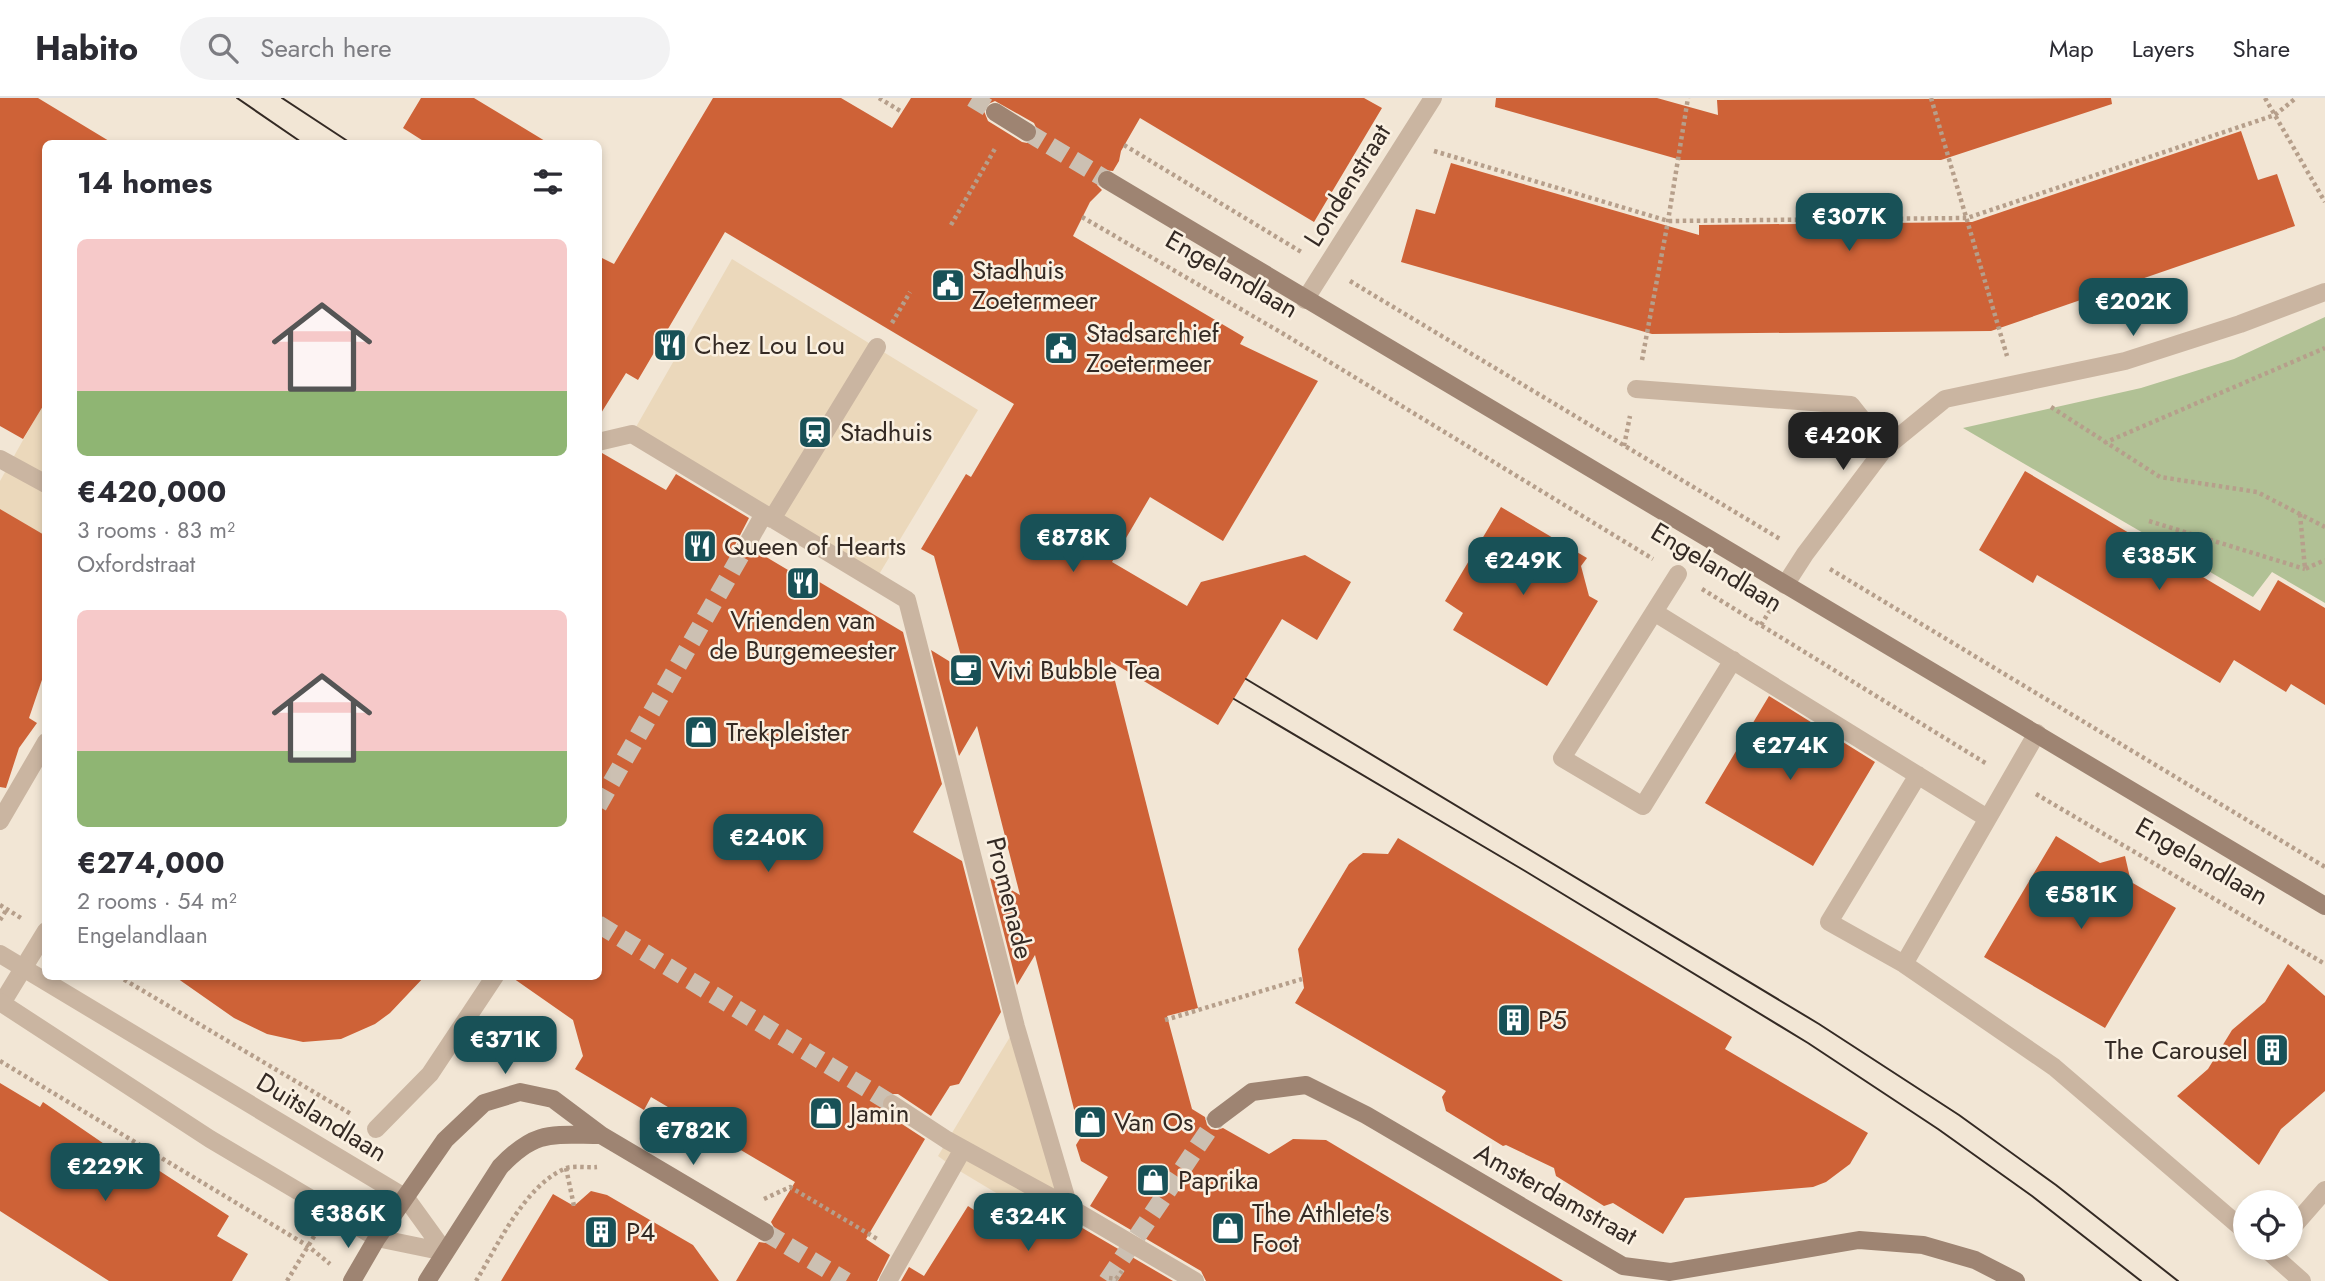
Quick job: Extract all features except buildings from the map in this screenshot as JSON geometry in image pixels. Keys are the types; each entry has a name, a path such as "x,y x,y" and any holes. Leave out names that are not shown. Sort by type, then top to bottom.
{"street":[{"name":"Londenstraat","path":"1305,300 1433,98"},
{"path":"995,112 1027,132"},
{"name":"Engelandlaan","path":"1107,180 2325,906"},
{"path":"1785,585 1805,554 1885,448 1945,399 2125,360 2240,324 2325,292"},
{"path":"746,546 877,348"},
{"path":"1636,389 1851,405 1885,448"},
{"path":"602,441 632,434 768,516"},
{"path":"0,459 42,482"},
{"name":"Promenade","path":"768,516 907,600 1016,1027 1069,1207"},
{"path":"1678,574 1562,758 1643,806 1733,660"},
{"path":"1654,612 1987,818"},
{"path":"1904,964 2037,733"},
{"path":"0,821 42,749"},
{"path":"1918,775 1829,922 1904,964 2054,1068 2233,1221"},
{"path":"42,937 1,1003 211,1139 377,1238 445,1252"},
{"name":"Duitslandlaan","path":"0,954 42,979"},
{"name":"Duitslandlaan","path":"43,980 406,1198 445,1252"},
{"path":"376,1129 430,1074 492,980"},
{"name":"Amsterdamstraat","path":"1216,1119 1252,1092 1306,1085 1366,1115 1623,1266 1670,1272 1859,1240 1923,1244 1975,1260 2017,1281"},
{"path":"346,1277 406,1198 444,1140 484,1103 520,1092 553,1099 601,1135 765,1232"},
{"path":"892,1104 963,1149 1195,1281"},
{"path":"427,1281 482,1193 500,1167 515,1152 541,1136 601,1135"},
{"path":"888,1281 963,1149"},
{"path":"2303,1215 2325,1190"},
{"path":"2281,1260 2302,1281"}],"path":[{"path":"879,98 902,112"},
{"path":"1624,446 1668,221 1688,98"},
{"path":"1931,98 2015,384 2160,477 2257,492 2325,527"},
{"path":"2265,98 2325,202"},
{"path":"1405,142 1668,221 1967,218 2274,115 2296,98"},
{"path":"951,225 999,142"},
{"name":"Engelandlaan","path":"1124,145 2325,867"},
{"name":"Engelandlaan","path":"1082,217 1460,440 2010,779 2325,964"},
{"path":"877,348 910,292"},
{"path":"2104,443 2325,348"},
{"path":"2300,514 2305,569"},
{"path":"2149,521 2305,569 2325,560"},
{"path":"0,920 7,909"},
{"path":"1165,1020 1302,979"},
{"name":"Duitslandlaan","path":"125,980 376,1129"},
{"path":"0,1061 308,1246 346,1277"},
{"path":"476,1281 517,1213 541,1185 566,1168 601,1167"},
{"path":"566,1168 574,1206"},
{"path":"482,1193 517,1213"},
{"path":"803,1196 869,1235"}],"green space":[{"path":"2325,317 2325,603 2272,572 2253,597 1963,428 2141,388 2234,359"}],"shaded area":[{"path":"732,259 978,410 875,581 632,434"},
{"path":"42,406 42,534 0,509 0,481"},
{"path":"1016,1027 1079,1213 1065,1234 938,1156"}],"tunnel":[{"path":"972,98 995,112"},
{"path":"1027,132 1107,180"},
{"path":"602,799 746,546"},
{"path":"602,926 892,1104"},
{"path":"1107,1281 1216,1119"},
{"path":"765,1232 846,1281"}],"tram line":[{"path":"237,98 298,140"},
{"path":"282,98 346,140"},
{"path":"1246,679 1819,1024 1959,1115 2056,1185 2178,1281"},
{"path":"1234,699 1808,1043 1938,1129 2032,1196 2141,1281"}],"place":[{"name":"Stadhuis Zoetermeer","path":"948,285"},
{"name":"Chez Lou Lou","path":"670,345"},
{"name":"Stadsarchief Zoetermeer","path":"1061,348"},
{"name":"Stadhuis","path":"815,432"},
{"name":"Queen of Hearts","path":"700,546"},
{"name":"Vrienden van de Burgemeester","path":"803,583"},
{"name":"Vivi Bubble Tea","path":"966,670"},
{"name":"Trekpleister","path":"701,732"},
{"name":"P5","path":"1514,1020"},
{"name":"The Carousel","path":"2272,1050"},
{"name":"Jamin","path":"826,1113"},
{"name":"Van Os","path":"1090,1122"},
{"name":"Paprika","path":"1153,1180"},
{"name":"The Athlete's Foot","path":"1228,1228"},
{"name":"P4","path":"601,1232"}]}
